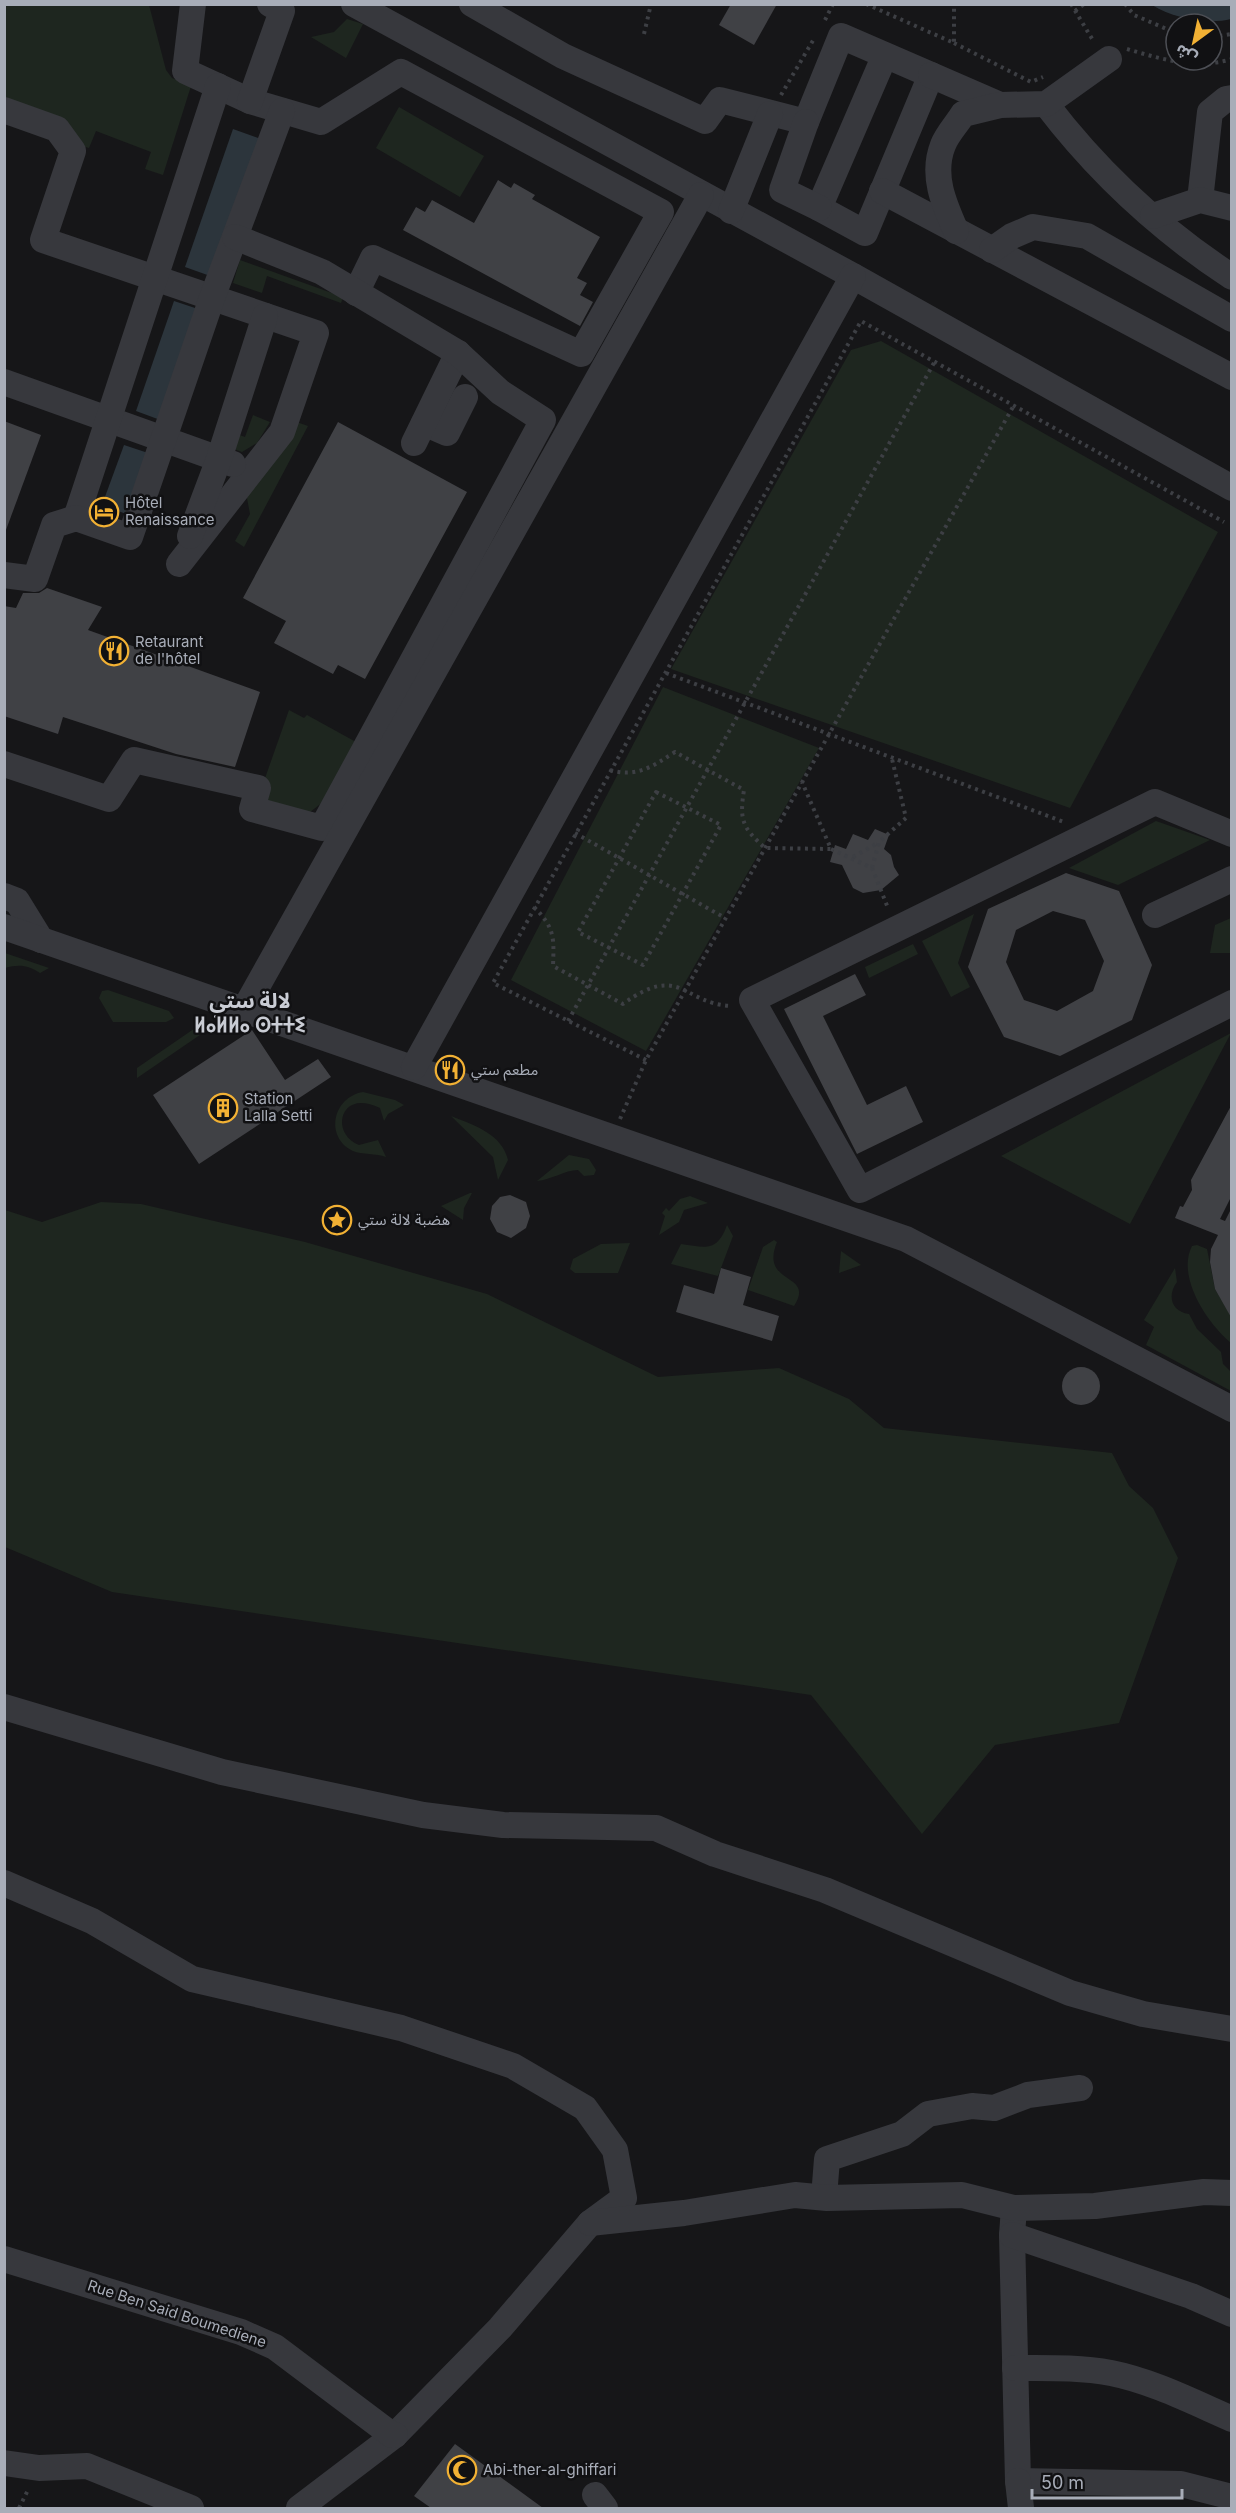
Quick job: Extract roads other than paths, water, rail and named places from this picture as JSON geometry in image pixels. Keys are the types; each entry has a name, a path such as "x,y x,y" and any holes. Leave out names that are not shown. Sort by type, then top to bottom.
{"street":[{"path":"193,4 185,71 250,101 321,123 401,72 661,212 581,354 373,258 356,293"},
{"path":"250,101 282,11 270,4"},
{"path":"354,4 853,276 1232,488"},
{"path":"472,4 563,56 705,121 720,100 806,122"},
{"path":"931,75 865,233 782,190 806,122 841,36 885,55 931,75 1000,105"},
{"path":"956,231 942,200 938,170 943,145 963,114 1000,105 1046,104 1098,50"},
{"path":"819,208 885,55"},
{"path":"76,518 218,86"},
{"path":"1200,201 1210,112 1232,98"},
{"path":"1046,104 1073,139 1174,236 1232,277"},
{"path":"4,110 57,129 73,151 43,240 316,333 282,432 250,470 179,564 219,459 265,316"},
{"path":"4,575 35,579 54,525 76,518 130,537 212,298 282,111"},
{"path":"731,211 770,114"},
{"path":"882,191 1232,377"},
{"path":"244,1010 701,195"},
{"path":"1153,216 1200,201 1232,207"},
{"path":"992,250 1012,236 1033,227 1088,236 1232,319"},
{"path":"4,764 109,799 134,760 258,789 252,809 322,828 543,420 500,392 458,353 322,272 235,237"},
{"path":"414,1067 853,276"},
{"path":"458,353 419,433 447,433 465,397"},
{"path":"4,382 110,418 164,440 250,470"},
{"path":"1232,834 1155,802 752,999 860,1190 1232,1004"},
{"path":"1155,915 1232,879"},
{"path":"4,897 17,901 41,939"},
{"path":"4,927 906,1239 1232,1409"},
{"path":"4,1707 222,1772 423,1815 503,1825 656,1828 715,1854 825,1890 1070,1993 1143,2014 1232,2029"},
{"path":"4,1883 92,1921 192,1979 401,2028 513,2066 585,2108 615,2150 624,2198 590,2223 500,2328 395,2435 299,2508"},
{"path":"824,2198 826,2159 902,2134 928,2114 972,2106 994,2108 1028,2095 1080,2088"},
{"path":"590,2223 684,2213 795,2195 824,2198 962,2195 1014,2208 1095,2206 1204,2192 1232,2193"},
{"path":"1014,2208 1012,2235 1015,2368 1018,2481 1021,2508"},
{"path":"1012,2235 1191,2296 1232,2314"},
{"name":"Rue Ben Said Boumediene","path":"4,2259 241,2332 275,2347 395,2435"},
{"path":"1015,2368 1087,2369 1114,2373 1232,2419"},
{"path":"4,2463 39,2468 87,2466 191,2508"},
{"path":"1018,2481 1181,2484 1232,2498"}],"place":[{"name":"Hôtel Renaissance","path":"104,512"},
{"name":"Retaurant de l'hôtel","path":"114,651"},
{"name":"مطعم ستي","path":"450,1070"},
{"name":"Station Lalla Setti","path":"223,1108"},
{"name":"هضبة لالة ستي","path":"337,1220"},
{"name":"Abi-ther-al-ghiffari","path":"462,2470"}],"district":[{"name":"لالة ستي ⵍⴰⵍⵍⴰ ⵙⵜⵜⵉ","path":"250,1013"}]}
